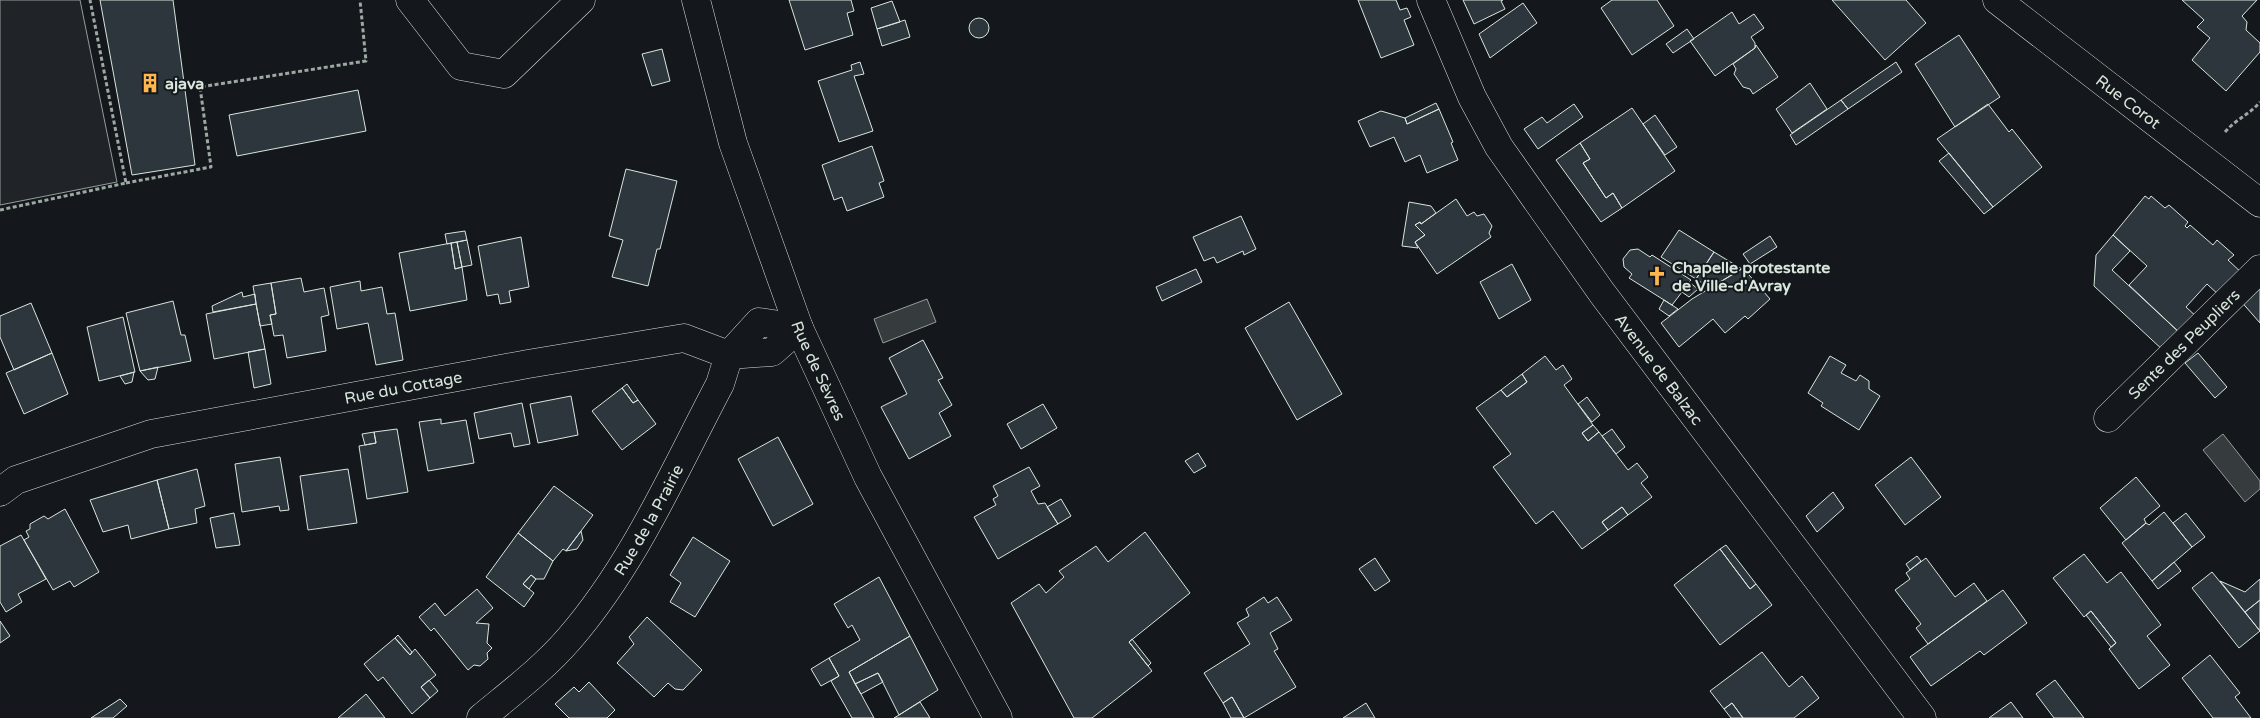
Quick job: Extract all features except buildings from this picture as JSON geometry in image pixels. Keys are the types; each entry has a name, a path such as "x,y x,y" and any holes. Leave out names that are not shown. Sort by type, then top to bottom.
{"street":[{"path":"410,0 461,66 504,74 581,0"},
{"name":"Rue de Sèvres","path":"696,0 733,143 798,328 868,477 998,718"},
{"name":"Avenue de Balzac","path":"1431,0 1472,97 1499,147 1602,293 1922,718"},
{"name":"Rue Corot","path":"1997,0 2260,203"},
{"name":"Sente des Peupliers","path":"2108,418 2260,268"},
{"path":"729,355 759,322 798,328"},
{"name":"Rue du Cottage","path":"0,492 16,480 151,434 337,399 684,338 729,355"},
{"name":"Rue de la Prairie","path":"481,718 532,676 569,639 628,559 720,384 729,355"}],"path":[{"path":"90,0 126,183"},
{"path":"0,210 211,167 200,87 366,61 360,0"},
{"path":"2236,120 2250,114 2260,102"}],"shaded area":[{"path":"0,0 80,0 117,182 0,205"},
{"path":"927,299 936,322 883,343 874,319"},
{"path":"2223,434 2260,481 2260,489 2245,502 2203,450"}],"place":[{"name":"ajava","path":"150,83"},
{"name":"Chapelle protestante de Ville-d'Avray","path":"1657,276"}]}
